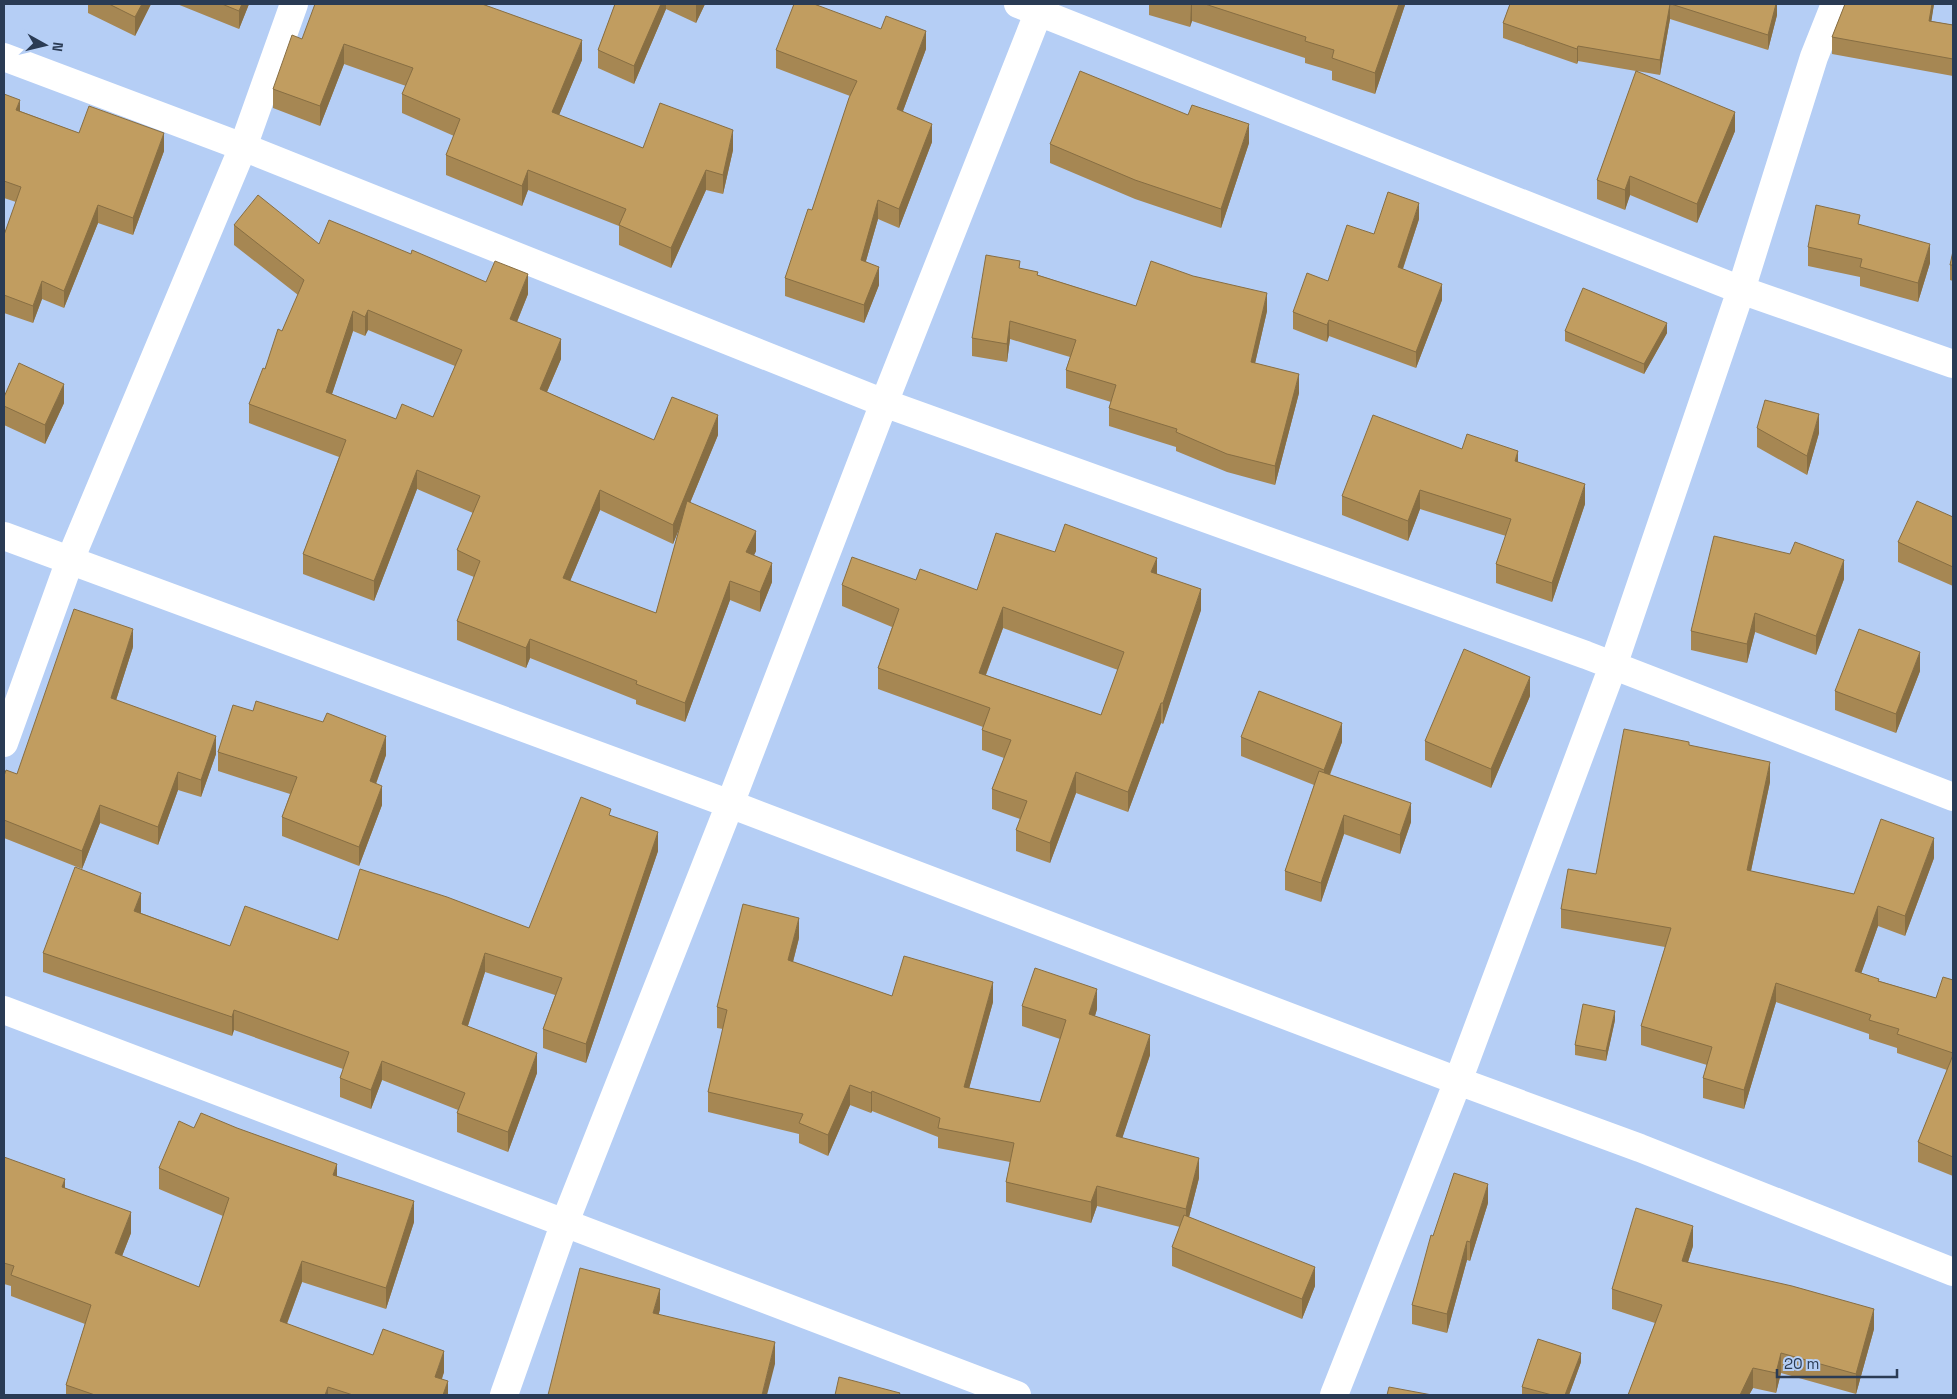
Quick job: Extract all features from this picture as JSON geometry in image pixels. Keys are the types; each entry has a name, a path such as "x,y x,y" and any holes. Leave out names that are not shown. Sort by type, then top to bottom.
{"street":[{"path":"4,743 70,560 243,147 294,4"},
{"path":"1334,1395 1458,1081 1613,666 1741,290 1814,57 1835,4"},
{"path":"504,1395 565,1222 730,804 884,403 1028,8 1741,290 1953,364"},
{"path":"4,56 243,147 884,403 1613,666 1953,797"},
{"path":"4,536 730,804 1458,1081 1640,1148 1953,1272"},
{"path":"4,1010 1017,1395"}],"building":[{"path":"109,4 142,4 135,17"},
{"path":"222,4 242,4 239,11"},
{"path":"315,4 482,4 582,40 552,112 643,148 660,103 733,130 723,175 706,170 671,248 619,225 626,209 528,170 522,186 446,155 460,119 402,94 413,68 344,44 320,106 273,89 292,35 302,39"},
{"path":"615,4 661,4 634,66 598,50"},
{"path":"794,4 814,4 881,29 886,16 926,31 897,109 932,124 899,209 878,200 861,260 879,267 864,305 785,278 808,209 812,210 849,98 857,81 776,50"},
{"path":"1205,4 1399,4 1375,73 1332,58 1334,50 1305,41 1306,37"},
{"path":"1510,4 1670,4 1660,60 1578,46 1577,49 1503,23"},
{"path":"1671,4 1776,4 1768,35"},
{"path":"1845,4 1932,4 1929,21 1953,25 1953,59 1832,37"},
{"path":"1080,71 1188,115 1192,105 1249,124 1221,209 1135,180 1050,144"},
{"path":"1636,71 1735,112 1697,204 1630,176 1625,190 1597,180"},
{"path":"4,94 20,100 16,110 79,133 89,106 164,133 133,218 98,205 64,291 42,281 33,306 4,295 4,235 21,187 4,181"},
{"path":"1388,192 1419,203 1398,267 1442,284 1416,352 1329,320 1327,325 1293,312 1307,273 1328,281 1347,225 1374,234"},
{"path":"258,195 319,244 329,220 411,254 412,250 486,282 495,261 528,274 510,319 561,339 540,389 654,440 672,397 718,415 673,525 600,490 563,578 656,613 687,501 756,531 746,552 772,563 760,592 730,581 685,703 636,684 637,681 530,639 526,648 457,621 480,561 457,550 480,496 417,470 374,581 303,554 346,440 249,404 263,368 265,369 278,329 282,331 304,280 234,225","holes":["368,310 462,350 433,417 402,404 396,419 326,392 353,311 365,317"]},
{"path":"1816,205 1860,215 1858,224 1930,244 1918,283 1860,267 1862,259 1808,247"},
{"path":"1953,251 1953,265 1950,265"},
{"path":"986,255 1020,261 1019,268 1038,272 1037,275 1136,306 1151,261 1193,276 1267,293 1251,362 1299,374 1275,466 1227,454 1176,432 1177,429 1109,408 1116,385 1066,370 1076,340 1010,321 1007,344 972,338"},
{"path":"1583,288 1667,323 1644,364 1565,331"},
{"path":"19,363 64,384 45,425 4,406 4,397"},
{"path":"1765,400 1819,414 1807,456 1757,428"},
{"path":"1373,415 1462,449 1467,434 1518,451 1515,461 1585,484 1552,583 1496,564 1511,519 1420,490 1408,521 1342,496"},
{"path":"1917,501 1953,517 1953,567 1898,542"},
{"path":"1065,524 1157,558 1151,572 1201,589 1163,703 1161,703 1128,792 1076,772 1050,843 1016,830 1027,801 992,789 1011,740 982,730 990,708 878,668 899,609 842,585 852,557 916,580 920,569 977,590 996,533 1055,552","holes":["1003,607 1124,652 1101,715 979,673"]},
{"path":"1714,536 1790,554 1795,542 1844,560 1816,636 1755,613 1747,644 1691,631"},
{"path":"74,609 133,629 111,698 216,736 201,780 178,772 158,827 100,805 82,851 4,820 4,776 6,770 17,774"},
{"path":"1859,629 1920,652 1896,714 1835,691"},
{"path":"1464,649 1530,677 1491,769 1425,741"},
{"path":"1259,691 1342,723 1324,770 1241,737"},
{"path":"256,701 323,722 327,713 386,736 370,781 382,786 359,847 282,817 297,777 218,752 233,705 253,711"},
{"path":"1624,729 1689,742 1689,745 1770,762 1747,870 1854,894 1881,819 1934,838 1905,916 1878,906 1855,971 1879,979 1878,981 1936,998 1943,977 1953,980 1953,1053 1897,1034 1899,1029 1869,1020 1871,1015 1776,983 1744,1090 1703,1078 1712,1047 1641,1026 1671,928 1561,909 1568,869 1596,874"},
{"path":"1319,771 1411,803 1400,835 1344,815 1321,883 1285,871"},
{"path":"581,797 611,809 609,815 658,832 586,1044 543,1029 562,978 485,953 462,1024 537,1053 508,1132 457,1113 465,1093 382,1061 371,1090 340,1078 349,1052 234,1010 232,1017 43,953 75,867 141,893 134,911 230,946 245,906 338,940 360,869 447,897 529,928"},
{"path":"743,904 799,918 788,960 892,996 904,956 993,982 964,1087 1040,1102 1066,1020 1022,1006 1035,968 1097,989 1089,1014 1150,1035 1116,1136 1199,1158 1186,1209 1097,1186 1091,1202 1006,1182 1014,1143 938,1128 940,1118 872,1091 871,1093 850,1085 828,1135 799,1123 803,1114 708,1092 727,1010 717,1007"},
{"path":"1583,1004 1615,1011 1606,1051 1575,1045"},
{"path":"1953,1055 1953,1157 1918,1142"},
{"path":"201,1113 337,1164 333,1175 414,1201 386,1288 302,1261 280,1321 373,1355 383,1329 444,1351 435,1377 448,1381 443,1395 353,1395 328,1387 325,1395 95,1395 66,1385 91,1305 11,1275 14,1266 4,1263 4,1157 65,1179 62,1187 131,1212 115,1253 199,1287 229,1198 159,1168 179,1121 194,1128"},
{"path":"1454,1173 1488,1184 1470,1242 1467,1241 1447,1314 1412,1305 1431,1235 1433,1236"},
{"path":"1636,1208 1693,1226 1682,1261 1792,1286 1874,1309 1856,1374 1781,1353 1776,1373 1753,1368 1740,1395 1628,1395 1662,1305 1612,1289"},
{"path":"1184,1215 1315,1267 1302,1299 1172,1247"},
{"path":"580,1268 660,1289 653,1313 775,1342 762,1395 548,1395"},
{"path":"1538,1339 1581,1353 1565,1395 1552,1395 1522,1387"},
{"path":"839,1377 900,1393 899,1395 835,1395"},
{"path":"1389,1387 1432,1395 1387,1395"}]}
